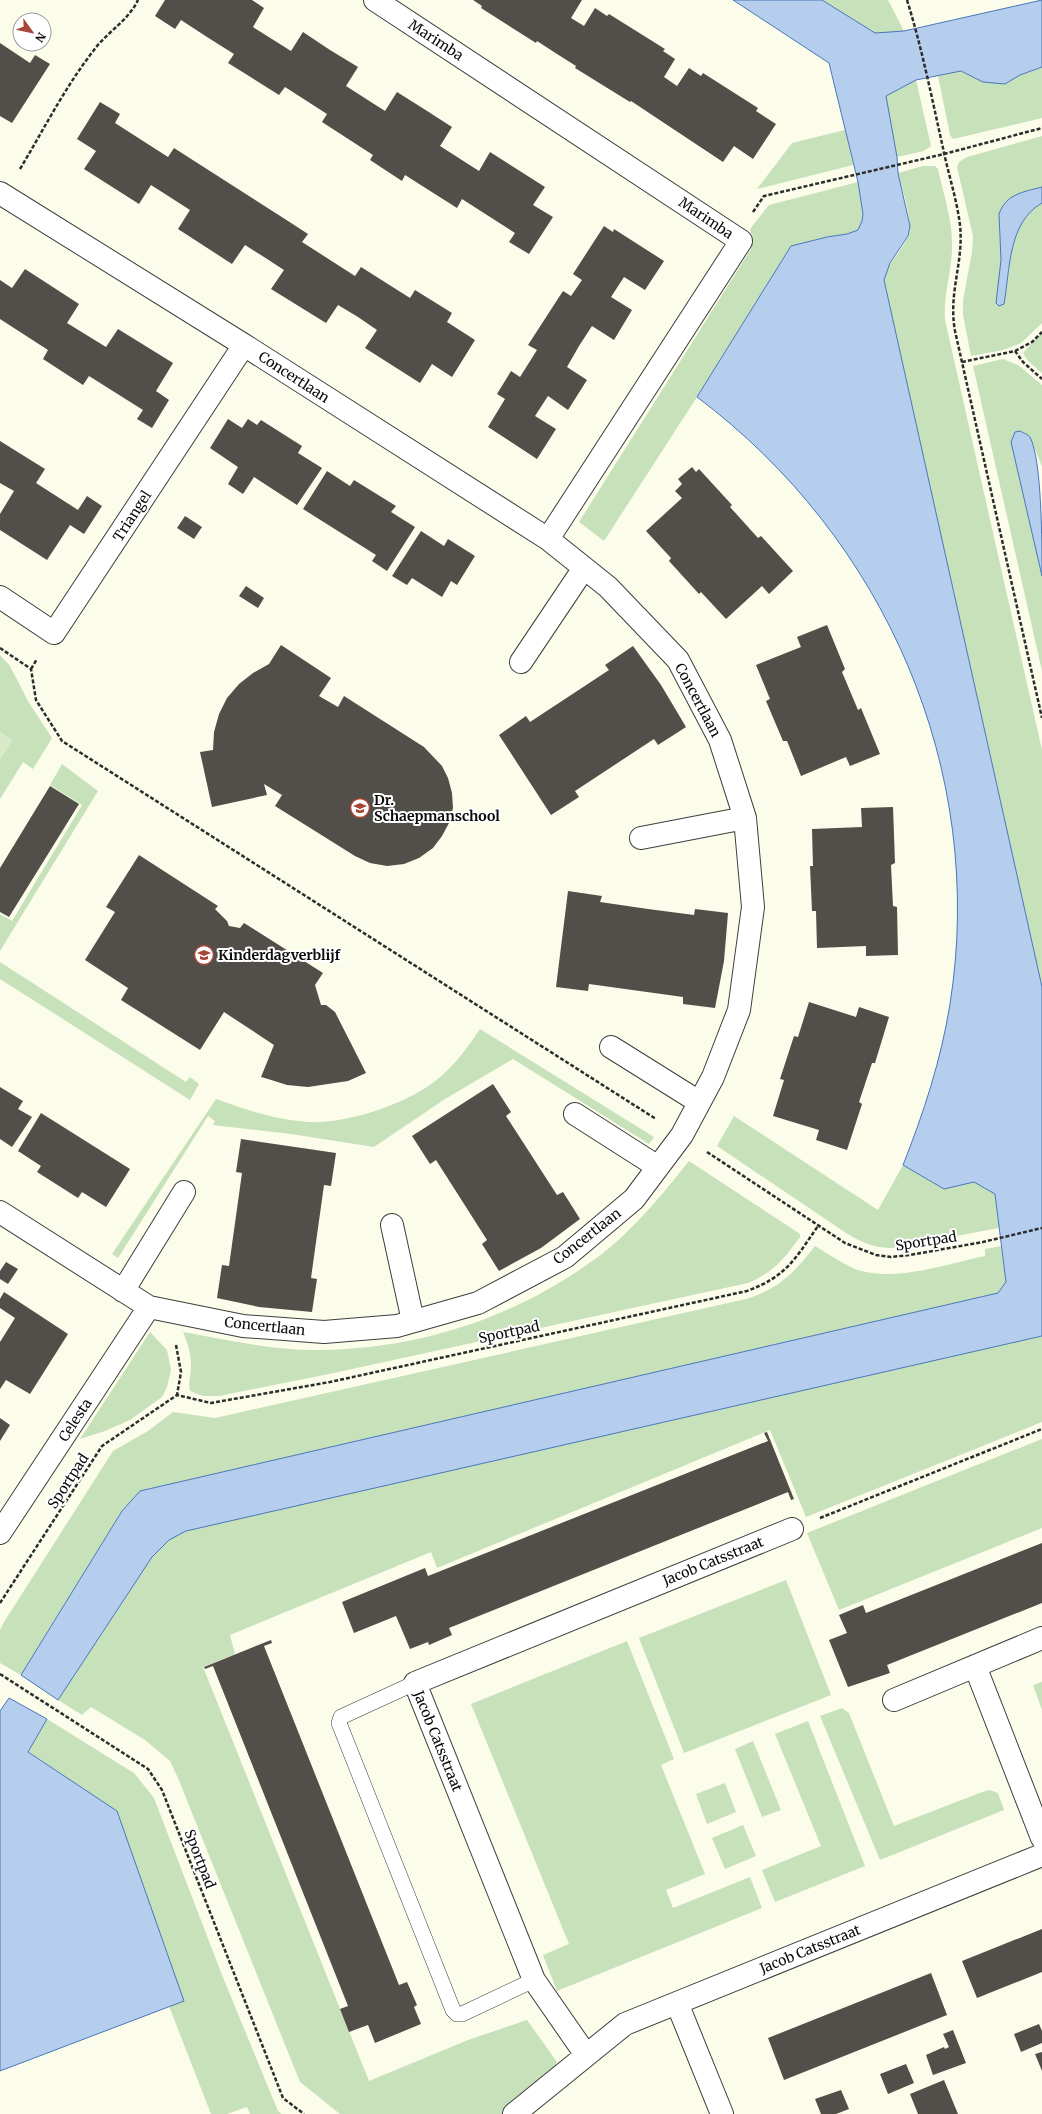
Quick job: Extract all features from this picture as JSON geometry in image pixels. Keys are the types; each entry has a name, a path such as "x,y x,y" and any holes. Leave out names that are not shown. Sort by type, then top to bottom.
{"street":[{"name":"Marimba","path":"375,0 741,241 548,539"},
{"name":"Concertlaan","path":"0,1212 149,1307 243,1326 324,1332 397,1326 478,1303 564,1257 634,1199 682,1135 713,1077 739,1010 753,907 745,818 720,740 678,660 608,588 548,539 244,345 2,194"},
{"name":"Triangel","path":"0,597 54,633 244,345"},
{"path":"521,662 584,568"},
{"path":"641,838 745,818"},
{"path":"611,1047 699,1102"},
{"path":"575,1114 658,1167"},
{"path":"123,1291 184,1192"},
{"path":"392,1225 413,1321"},
{"name":"Celesta","path":"0,1533 149,1307"},
{"name":"Jacob Catsstraat","path":"586,2055 534,1980 415,1683 792,1529"},
{"path":"894,1700 1042,1638"},
{"path":"975,1666 1042,1838"},
{"name":"Jacob Catsstraat","path":"514,2114 625,2024 1042,1855"},
{"path":"677,2003 722,2114"}],"lane":[{"path":"415,1683 341,1716 338,1723 453,2010 457,2014 462,2014 534,1980"}],"path":[{"path":"2,194 72,79 95,48 117,28 138,0"},
{"path":"907,0 931,93 960,224 960,257 954,288 952,312 1042,718"},
{"path":"735,237 764,196 944,154 1042,128"},
{"path":"962,362 1015,351 1032,342 1042,332"},
{"path":"1015,351 1023,362 1042,379"},
{"name":"Sportpad","path":"0,648 31,669 36,700 62,741 682,1135 845,1243 862,1251 891,1257 983,1242 1042,1228"},
{"name":"Sportpad","path":"0,1603 102,1446 177,1395 211,1404 292,1389 746,1291 763,1285 781,1274 797,1256 818,1226"},
{"path":"149,1307 173,1338 178,1349 182,1372 177,1395"},
{"path":"792,1529 1042,1430"},
{"name":"Sportpad","path":"0,1674 148,1769 162,1790 283,2098 304,2114"}],"green space":[{"path":"822,0 888,0 904,31 875,33"},
{"path":"1042,67 1042,118 953,139 950,135 938,76 961,71 984,82 1005,84 1020,75"},
{"path":"916,80 931,146 924,151 897,157 886,96"},
{"path":"845,130 853,165 757,189 792,143"},
{"path":"1042,136 1042,187 1029,190 999,222 1001,260 999,282 1004,303 1012,247 1023,222 1031,211 1042,203 1042,323 1021,343 1003,350 971,356 963,315 963,300 972,252 973,236 957,167 959,162 967,157"},
{"path":"923,166 935,166 938,169 949,215 952,233 952,252 945,300 945,320 1042,750 1042,987 884,280 888,268 908,237 909,231 909,215 898,173"},
{"path":"858,182 863,214 858,230 847,234 827,237 791,246 697,397 604,541 579,522 751,249 752,237 750,229 769,205"},
{"path":"1042,332 1042,373 1028,361 1023,353"},
{"path":"1003,359 1018,365 1042,385 1042,467 1030,436 1020,431 1015,433 1012,442 1042,576 1042,671 973,366"},
{"path":"0,655 10,666 28,701 52,738 33,769 23,762 0,799 0,759 12,740 0,732"},
{"path":"0,732 12,740 0,759"},
{"path":"62,764 98,791 0,951 0,914 12,921 82,805 50,785"},
{"path":"0,962 186,1082 190,1077 199,1084 190,1100 0,979"},
{"path":"480,1029 654,1137 649,1144 513,1059 445,1099 374,1147 291,1134 213,1125 215,1121 208,1116 118,1258 112,1254 216,1099 261,1114 296,1121 322,1122 369,1113 414,1094 427,1087 443,1075 463,1053"},
{"path":"734,1116 878,1210 903,1165 944,1189 974,1181 995,1194 999,1228 892,1248 873,1246 862,1242 846,1233 717,1146"},
{"path":"689,1161 800,1234 800,1237 789,1252 772,1269 748,1283 329,1374 219,1396 203,1396 190,1391 190,1357 188,1345 183,1332 286,1349 321,1350 356,1348 391,1344 426,1337 459,1328 524,1302 555,1285 611,1247 644,1214"},
{"path":"815,1246 855,1269 870,1273 886,1274 920,1271 985,1256 985,1249 1001,1246 1006,1282 998,1293 140,1491 122,1511 21,1675 0,1663 0,1630 4,1622 113,1451 148,1431 173,1412 215,1418 746,1299 768,1290 785,1279 793,1272"},
{"path":"150,1332 167,1350 171,1370 167,1387 162,1397 130,1420 105,1431 80,1439"},
{"path":"1042,1336 1042,1422 806,1517 770,1430 437,1568 431,1552 230,1635 235,1654 203,1667 369,2081 468,2040 527,2020 557,2062 550,2075 502,2114 340,2114 300,2082 170,1761 145,1740 91,1707 82,1715 58,1700 152,1557 169,1540 186,1531"},
{"path":"1042,1439 1042,1528 839,1610 807,1533"},
{"path":"786,1580 831,1695 684,1753 639,1638"},
{"path":"627,1641 674,1759 661,1765 705,1874 666,1890 673,1908 750,1877 762,1908 557,1991 543,1955 569,1944 471,1704"},
{"path":"1042,1682 1042,1710 1033,1685"},
{"path":"842,1708 849,1713 894,1826 990,1790 998,1793 1004,1810 880,1860 820,1716"},
{"path":"47,1719 134,1773 154,1798 222,1975 278,2111 282,2114 250,2114 247,2107 227,2114 211,2114 169,2006 184,2001 28,1752"},
{"path":"808,1721 865,1866 775,1902 762,1870 821,1846 775,1734"},
{"path":"753,1741 781,1810 762,1817 735,1749"},
{"path":"725,1783 736,1812 707,1824 696,1794"},
{"path":"743,1825 756,1856 725,1869 712,1838"}],"water":[{"path":"733,0 822,0 875,33 904,31 1042,0 1042,67 1020,75 1005,84 983,82 961,71 916,80 886,96 897,157 898,173 910,226 908,236 890,263 884,280 1042,987 1042,1336 186,1531 169,1540 152,1557 58,1700 21,1675 122,1511 140,1491 998,1293 1006,1282 995,1194 974,1182 944,1189 903,1165 925,1106 942,1045 950,1004 957,917 953,830 936,746 908,666 869,589 821,518 763,454 697,397 791,246 827,237 847,234 858,230 863,214 858,182 829,63"},
{"path":"1042,187 1042,203 1031,211 1017,234 1012,248 1004,304 999,306 996,303 1001,260 999,214 1002,207 1011,198 1022,192"},
{"path":"1020,431 1030,437 1037,464 1042,544 1042,576 1011,442 1015,432"},
{"path":"9,1698 47,1719 28,1752 117,1811 184,2001 0,2071 0,1711"}],"building":[{"path":"165,0 252,0 264,8 253,27 291,51 303,32 358,67 346,86 385,111 397,92 452,127 440,146 479,171 490,152 545,187 533,205 553,217 529,254 509,242 515,233 462,199 457,208 405,175 402,181 370,160 373,155 322,122 327,114 285,87 279,95 228,63 234,54 181,20 175,29 155,16"},
{"path":"473,0 582,0 571,18 584,26 595,8 607,16 609,14 665,49 663,51 675,59 664,77 677,86 689,68 701,76 703,73 758,108 756,111 776,124 753,159 734,146 723,162 631,101 630,102 575,68 576,66 537,41 536,43 481,8 482,6"},
{"path":"0,43 30,63 35,55 50,64 12,123 0,116"},
{"path":"100,102 120,114 115,123 168,157 174,148 308,234 302,242 355,276 361,267 410,298 415,290 452,313 447,322 475,340 452,377 432,364 420,383 365,348 377,330 358,317 338,305 326,323 271,289 284,270 264,257 245,245 232,264 178,229 190,210 151,185 139,204 84,169 96,151 77,139"},
{"path":"604,226 613,232 614,229 664,261 645,290 624,277 611,297 632,310 614,340 592,326 579,346 567,367 587,380 568,410 548,396 535,416 556,429 537,459 488,427 505,399 497,394 511,371 520,377 537,350 528,345 563,291 571,296 582,280 573,274"},
{"path":"25,269 79,304 67,323 106,347 118,329 173,363 156,391 169,400 152,428 137,419 143,410 89,376 83,385 43,359 48,350 0,319 0,280 12,288"},
{"path":"228,419 242,428 248,419 257,425 261,420 302,446 298,453 322,468 297,505 254,477 243,494 228,484 238,467 210,448"},
{"path":"0,441 45,469 36,483 78,510 87,496 102,506 84,534 70,525 47,560 0,530 0,514 14,491 0,483"},
{"path":"692,467 696,472 699,469 732,505 730,507 758,538 761,536 793,571 769,594 762,586 726,619 701,592 699,594 669,561 671,558 646,531 682,498 675,491 682,484 678,479"},
{"path":"327,471 350,486 354,480 396,506 391,512 415,527 387,571 372,561 376,555 303,509"},
{"path":"185,516 202,527 194,539 177,528"},
{"path":"421,531 444,546 448,539 475,556 457,585 451,581 442,597 412,578 407,585 392,576"},
{"path":"246,586 264,598 258,608 239,596"},
{"path":"827,625 845,669 842,672 858,710 861,708 880,754 850,766 846,757 801,776 787,741 783,741 766,701 770,699 756,665 801,647 797,637"},
{"path":"281,645 331,678 319,696 338,707 344,696 424,747 442,766 448,778 452,793 453,808 449,823 442,836 433,848 419,858 404,864 387,866 370,863 355,856 275,806 282,795 264,784 267,795 212,807 200,752 213,750 214,732 219,714 227,698 239,684 253,673 269,664"},
{"path":"633,646 661,685 686,727 658,745 654,739 575,791 579,797 551,815 499,735 526,716 530,722 609,670 605,665"},
{"path":"50,786 79,804 9,917 0,912 0,868"},
{"path":"893,807 895,863 891,865 893,906 897,907 898,955 866,956 866,946 817,948 816,911 812,911 810,866 813,866 812,829 862,827 861,808"},
{"path":"139,855 218,906 215,909 227,921 229,926 240,928 244,923 323,973 315,985 321,1005 326,1005 335,1012 366,1073 348,1081 308,1087 287,1085 261,1077 274,1045 224,1012 200,1050 121,1000 128,988 85,960 115,912 106,907"},
{"path":"568,891 602,896 600,902 648,909 694,915 695,909 728,913 724,961 715,1008 683,1004 683,997 589,984 588,991 556,987"},
{"path":"809,1002 856,1017 859,1007 889,1017 875,1063 872,1063 859,1102 862,1104 847,1150 816,1140 819,1130 773,1116 784,1080 780,1079 794,1036 798,1037"},
{"path":"493,1084 511,1112 506,1116 557,1195 563,1192 580,1219 541,1248 499,1271 482,1244 487,1240 436,1160 430,1164 412,1136"},
{"path":"0,1087 23,1101 18,1109 32,1117 12,1147 0,1139"},
{"path":"41,1113 130,1169 106,1207 82,1192 78,1198 37,1172 41,1166 18,1151"},
{"path":"241,1139 336,1153 331,1186 324,1185 311,1278 317,1279 312,1312 259,1307 217,1298 222,1265 229,1266 242,1173 236,1172"},
{"path":"6,1262 18,1269 8,1284 0,1279 0,1271"},
{"path":"4,1292 68,1334 30,1394 6,1380 0,1389 0,1342 15,1318 0,1308 0,1299"},
{"path":"0,1418 10,1425 0,1441"},
{"path":"767,1432 794,1499 791,1500 788,1492 449,1628 452,1635 429,1645 428,1642 410,1649 396,1616 354,1633 342,1602 425,1568 428,1576 768,1441 764,1433"},
{"path":"1042,1543 1042,1603 887,1665 890,1673 848,1687 829,1640 847,1633 839,1615 863,1605 866,1613"},
{"path":"271,1640 272,1643 264,1646 399,1985 407,1982 417,2005 414,2007 421,2024 375,2043 368,2025 349,2032 340,2009 348,2006 213,1666 205,1669 204,1667"},
{"path":"1042,1929 1042,1972 977,1998 962,1961"},
{"path":"931,1973 947,2015 784,2080 768,2038"},
{"path":"1039,2024 1042,2031 1042,2043 1021,2052 1014,2034"},
{"path":"953,2030 966,2063 933,2075 926,2055 944,2047 945,2049 949,2047 943,2034"},
{"path":"1042,2052 1042,2071 1035,2054"},
{"path":"906,2064 914,2083 888,2094 880,2074"},
{"path":"944,2080 958,2114 918,2114 910,2094"},
{"path":"841,2090 849,2109 836,2114 821,2114 815,2099"}],"place":[{"name":"Dr. Schaepmanschool","path":"360,808"},
{"name":"Kinderdagverblijf","path":"204,955"}]}
